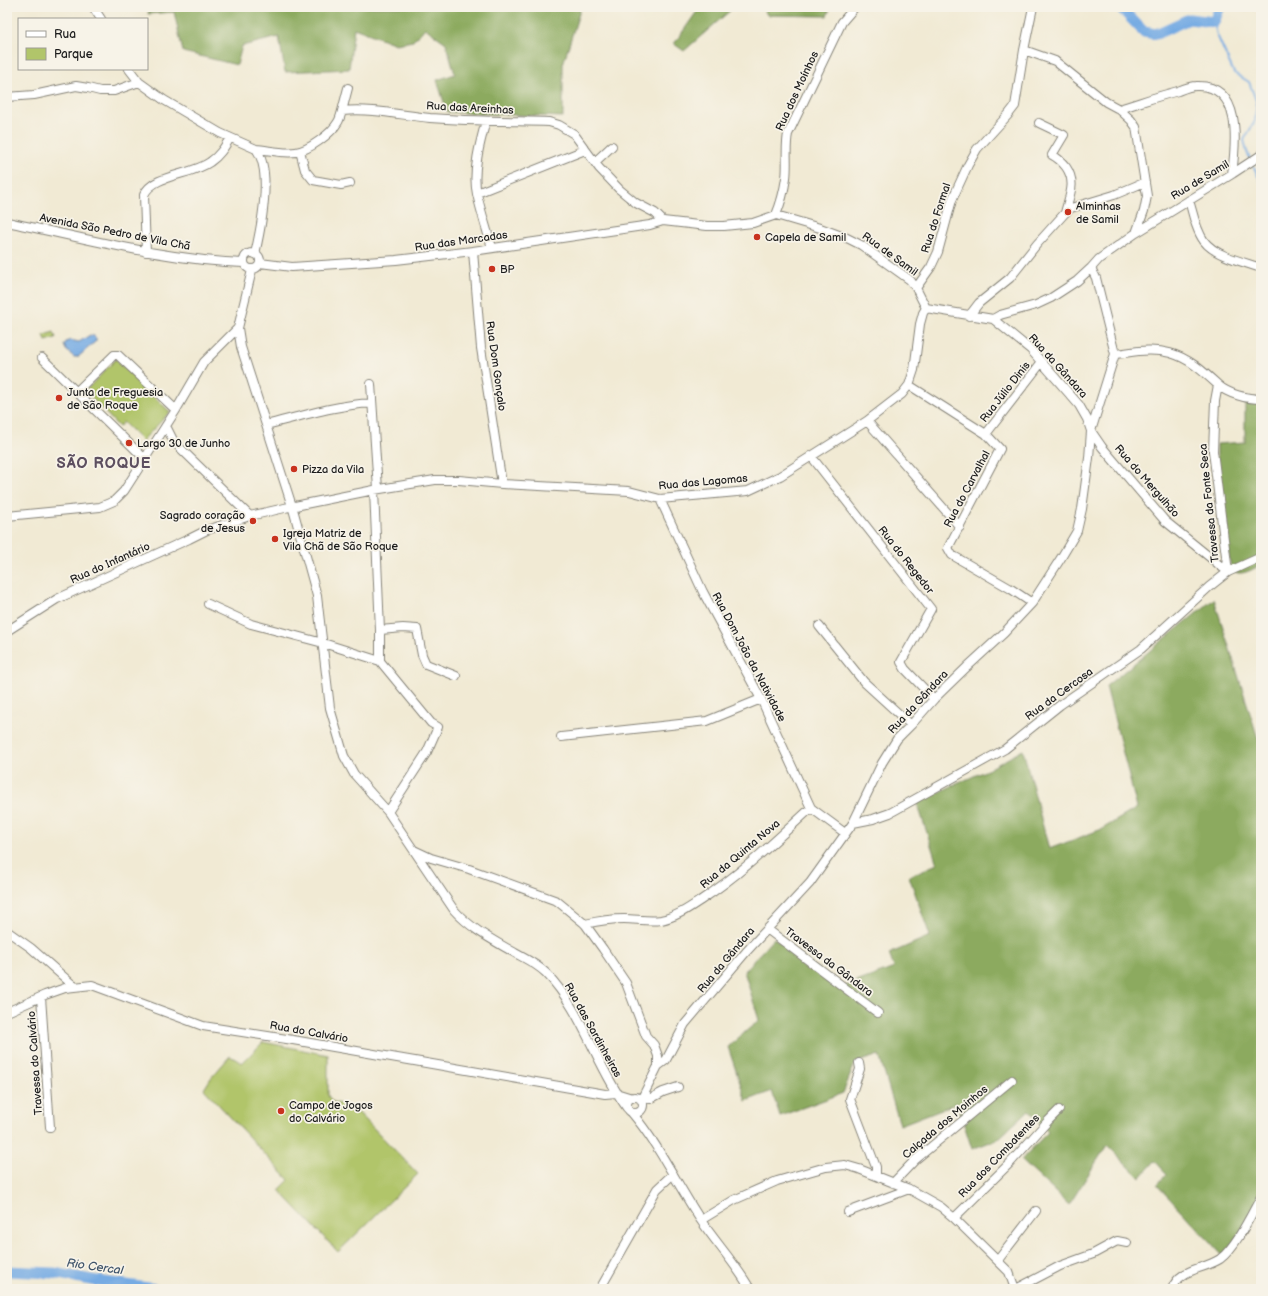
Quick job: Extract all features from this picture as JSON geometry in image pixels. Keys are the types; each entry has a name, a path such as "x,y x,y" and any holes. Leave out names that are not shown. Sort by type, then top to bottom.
{"street":[{"path":"93,7 100,18"},
{"name":"Rua dos Moínhos","path":"776,215 782,198 786,177 786,144 788,134 842,22 855,7"},
{"name":"Rua do Formal","path":"916,288 931,267 938,252 952,200 968,165 977,149 1015,106 1033,7"},
{"path":"1024,50 1054,61 1106,102 1119,109 1136,127 1146,196 1144,210 1136,233"},
{"path":"130,70 139,82 164,100 230,138 256,149 283,152 300,151 316,143 332,130 338,122 348,88"},
{"path":"7,97 34,95 76,86 100,91 114,91 139,82"},
{"path":"1119,109 1195,86 1210,88 1219,93 1232,109 1235,135 1235,155 1232,174"},
{"name":"Rua das Areinhas","path":"342,110 355,109 423,117 486,121 549,122 559,125 574,134 585,150 619,189 636,203 655,213 663,221"},
{"path":"486,121 476,167 477,193 492,248"},
{"path":"1039,123 1064,135 1052,155 1061,161 1072,177 1065,213"},
{"path":"146,252 144,195 147,188 156,182 195,170 209,163 221,153 230,138"},
{"path":"595,162 612,146"},
{"path":"255,254 263,215 264,191 262,160 256,149"},
{"path":"477,193 585,150"},
{"path":"300,151 305,170 313,180 341,185 350,183"},
{"name":"Rua de Samil","path":"776,215 820,228 861,245 910,280 916,288 926,308 993,319 1000,315 1036,305 1051,298 1077,281 1099,259 1136,233 1260,156"},
{"path":"969,316 979,303 1010,278 1037,244 1071,208 1145,182"},
{"path":"1189,200 1198,230 1205,242 1216,251 1261,268"},
{"path":"663,221 707,226 724,226 753,224 776,215"},
{"name":"Rua das Marcadas","path":"260,263 292,267 396,260 472,251 650,225 663,221"},
{"name":"Avenida São Pedro de Vila Chã","path":"7,222 146,252 206,260 244,263"},
{"name":"Rua Dom Gonçalo","path":"472,251 481,348 502,484"},
{"path":"251,253 260,258 260,263 257,268 252,270 246,267 244,263 244,258 251,253"},
{"path":"1091,268 1096,278 1115,354 1091,430"},
{"path":"7,516 100,507 114,502 124,491 145,459 204,362 238,328 252,270"},
{"name":"Rua das Lagomas","path":"292,506 376,489 435,480 459,480 502,484 629,491 660,499 748,491 780,476 867,421 902,394 909,385 914,370 920,324 926,308"},
{"name":"Rua da Gândara","path":"643,1097 658,1066 666,1060 685,1024 746,952 810,883 844,833 853,823 882,763 897,739 934,699 1004,634 1032,603 1061,558 1076,531 1082,509 1086,483 1091,430 1087,419 1079,405 1065,387 1041,363 1025,344 993,319"},
{"name":"Rua das Sardinheiras","path":"238,328 241,347 292,506 317,596 330,708 344,756 354,774 388,812 454,910 474,928 535,964 553,981 570,1006 616,1093 644,1127"},
{"path":"227,340 241,347"},
{"path":"1115,354 1152,349 1171,353 1187,360 1205,372 1218,385 1231,392 1253,399 1261,399"},
{"path":"77,391 114,355 118,354 176,410"},
{"path":"42,358 145,459"},
{"name":"Rua Júlio Dinis","path":"986,434 1041,363"},
{"path":"371,384 376,489 380,660"},
{"name":"Rua do Carvalhal","path":"909,385 986,434 1000,449 948,548 952,555 1011,589 1032,603"},
{"name":"Travessa da Fonte Seca","path":"1218,385 1215,401 1213,451 1228,572"},
{"path":"266,425 349,404 372,403"},
{"path":"867,421 960,527"},
{"name":"Rua do Mergulhão","path":"1091,430 1102,447 1165,521 1228,572"},
{"path":"162,431 250,516"},
{"path":"162,431 174,442"},
{"name":"Rua do Regedor","path":"811,456 931,610 901,662 905,669 934,699"},
{"name":"Rua Dom João da Natividade","path":"660,499 703,592 761,699 811,808 844,833"},
{"name":"Rua do Infantário","path":"7,631 42,608 207,530 250,516 292,506"},
{"name":"Rua da Cercosa","path":"853,823 890,813 1005,749 1060,705 1141,649 1209,587 1228,572 1261,557"},
{"path":"208,604 251,624 380,660 431,723 438,727 427,752 388,812"},
{"path":"819,626 864,682 911,725"},
{"path":"380,630 403,628 417,629 422,655 426,664 456,676"},
{"path":"561,737 707,721 761,699"},
{"name":"Rua da Quinta Nova","path":"585,924 600,920 660,920 672,917 690,908 718,889 757,857 811,808"},
{"path":"414,849 431,858 469,869 557,901 585,924 626,983 646,1036 654,1045 658,1056 658,1066"},
{"name":"Travessa da Gândara","path":"767,929 878,1013"},
{"path":"7,930 31,948 74,986"},
{"name":"Rua do Calvário","path":"7,1012 65,988 92,985 203,1026 293,1040 605,1094 616,1093 632,1098"},
{"name":"Travessa do Calvário","path":"41,997 50,1127"},
{"path":"859,1062 860,1069 850,1099 876,1167 876,1175"},
{"name":"Calçada dos Moinhos","path":"893,1183 915,1160 1012,1080"},
{"path":"641,1111 637,1114 630,1110 627,1103 632,1098 650,1098 678,1086"},
{"path":"643,1097 643,1106 641,1111 644,1127 701,1220 742,1275 750,1289"},
{"name":"Rua dos Combatentes","path":"954,1218 1010,1163 1059,1110"},
{"path":"701,1220 734,1200 777,1181 826,1167 845,1165 876,1175 909,1189 941,1206 1009,1272 1015,1289 1060,1266 1093,1254 1117,1241 1127,1243"},
{"path":"600,1289 657,1188 673,1174"},
{"path":"848,1212 909,1189"},
{"path":"1172,1289 1180,1277 1219,1259 1229,1250 1261,1197"},
{"path":"998,1260 1036,1211"}],"green space":[{"path":"149,7 581,7 563,64 563,117 447,112 437,80 455,74 446,43 425,28 413,41 396,44 354,28 349,69 285,72 279,37 242,46 237,65 183,52 174,12 148,14"},
{"path":"700,7 733,7 684,51 674,44"},
{"path":"763,7 831,7 827,16 767,15"},
{"path":"54,332 56,338 46,341 44,335"},
{"path":"116,359 170,412 142,441 123,422 119,427 85,391"},
{"path":"1245,401 1261,404 1261,565 1250,571 1238,573 1231,570 1217,464 1217,444 1245,442"},
{"path":"1214,599 1261,748 1261,1204 1224,1257 1157,1185 1167,1174 1155,1161 1140,1178 1107,1145 1069,1205 1021,1160 1048,1132 1029,1110 998,1139 972,1149 957,1103 900,1125 879,1055 855,1063 843,1093 780,1116 772,1091 746,1101 728,1047 759,1020 744,971 774,938 843,987 894,968 889,954 930,936 909,876 937,864 917,802 987,770 1023,750 1049,849 1102,829 1137,808 1106,686"},
{"path":"263,1042 328,1055 328,1096 333,1102 354,1108 418,1174 338,1252 279,1190 289,1180 204,1089 211,1078 230,1056 242,1063"}],"water":[{"path":"90,335 96,338 96,341 78,357 74,357 66,350 64,345 66,342 70,340 79,342"}],"waterway":[{"path":"1120,7 1144,32 1156,34 1189,19 1214,22 1220,7"},
{"path":"1214,22 1217,35 1234,73 1249,82 1257,103 1255,121 1244,140 1250,159"},
{"path":"1252,163 1261,182"},
{"name":"Rio Cercal","path":"7,1271 54,1273 97,1281 156,1289"}],"place":[{"name":"Alminhas de Samil","path":"1068,212"},
{"name":"Capela de Samil","path":"757,237"},
{"name":"BP","path":"492,269"},
{"name":"Junta de Freguesia de São Roque","path":"59,398"},
{"name":"Largo 30 de Junho","path":"129,443"},
{"name":"Pizza da Vila","path":"294,469"},
{"name":"Sagrado coração de Jesus","path":"253,521"},
{"name":"Igreja Matriz de Vila Chã de São Roque","path":"275,539"},
{"name":"Campo de Jogos do Calvário","path":"281,1111"}],"district":[{"name":"SÃO ROQUE","path":"104,463"}]}
